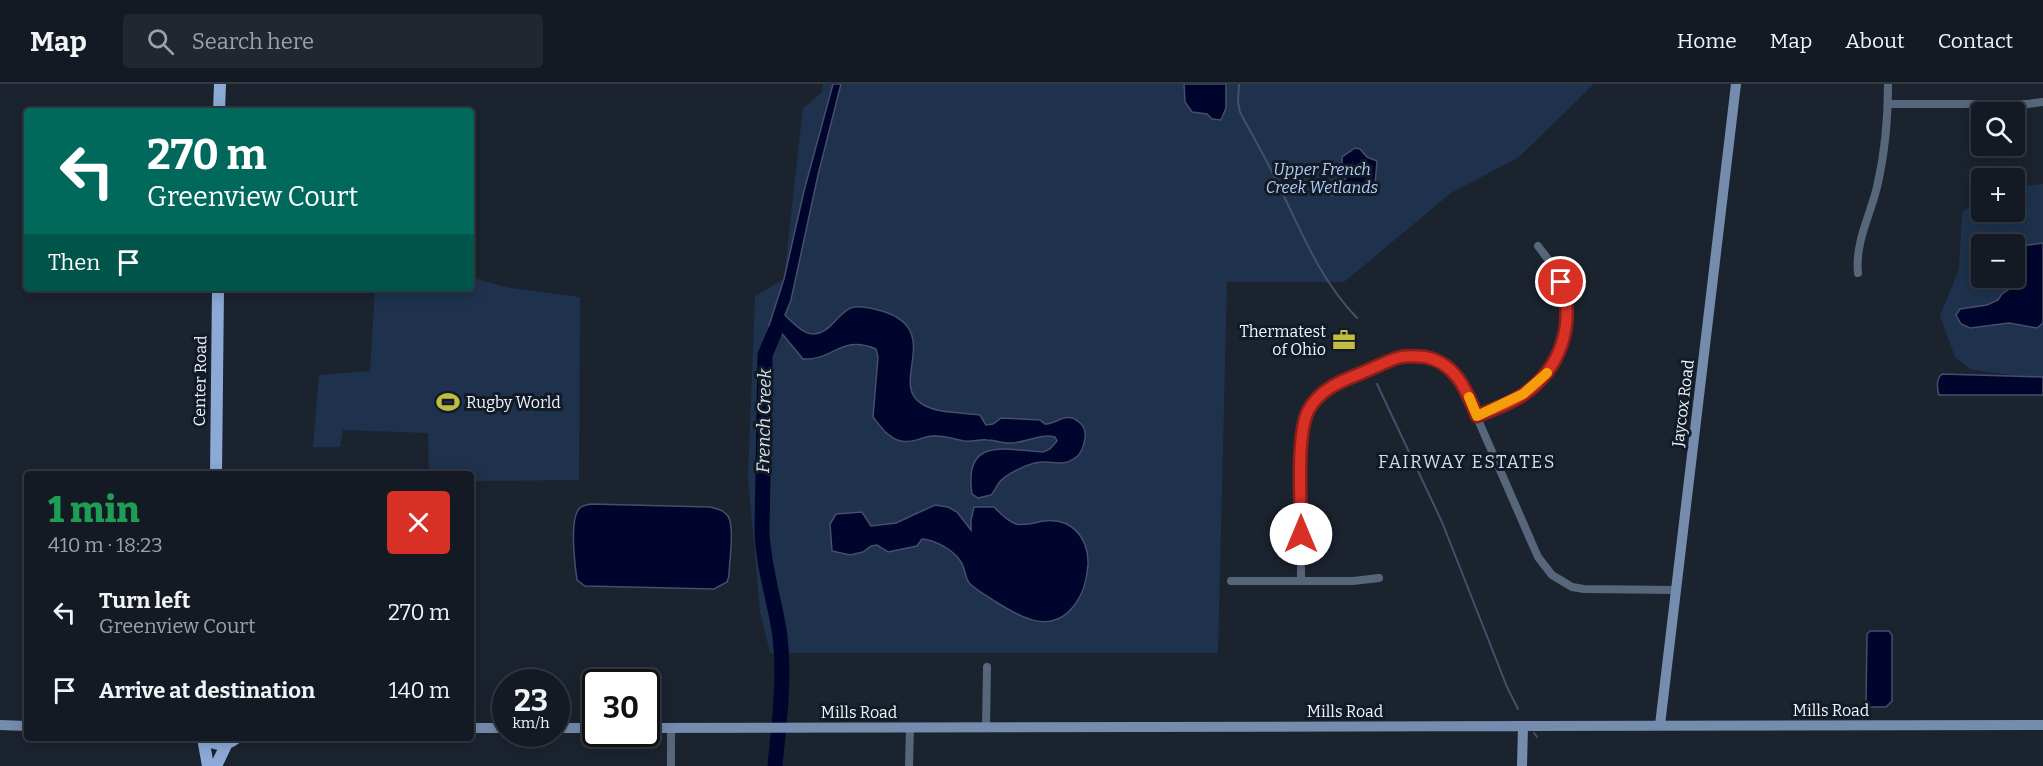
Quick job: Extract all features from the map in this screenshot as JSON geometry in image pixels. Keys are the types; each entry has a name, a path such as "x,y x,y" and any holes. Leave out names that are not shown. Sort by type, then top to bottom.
{"main road":[{"path":"219,108 220,84"},
{"name":"Center Road","path":"216,471 218,291"},
{"path":"204,741 208,766"},
{"path":"209,741 214,744 230,741"},
{"path":"216,766 234,741"}],"street":[{"name":"Jaycox Road","path":"1659,725 1736,84"},
{"path":"1858,273 1857,251 1873,203 1883,160 1888,84"},
{"path":"1887,104 2043,102"},
{"path":"1477,416 1518,398 1536,385 1552,365 1563,342 1567,320 1564,290 1555,269 1539,246"},
{"path":"1301,581 1302,430 1311,406 1323,392 1338,383 1398,358 1422,357 1438,362 1452,371 1466,391 1538,557 1552,575 1565,584 1584,589 1676,590"},
{"path":"1231,581 1353,581 1379,578"},
{"path":"986,728 987,667"},
{"path":"0,725 24,726"},
{"name":"Mills Road","path":"660,728 2043,725"},
{"path":"1522,766 1523,726"},
{"path":"474,728 492,728"},
{"path":"671,728 671,766"},
{"path":"909,728 909,766"}],"green space":[{"name":"Upper French Creek Wetlands","path":"823,84 1594,84 1519,157 1451,193 1344,282 1227,282 1218,653 770,653 760,611 748,478 755,296 784,279 803,108 822,92"},
{"path":"2043,184 2043,379 1972,370 1955,357 1940,316 1959,269 1962,213 1971,205 1971,222 2025,222 2025,186"},
{"name":"Rugby World","path":"474,278 505,287 580,297 579,480 474,481 474,471 429,471 428,433 343,430 340,447 313,447 319,375 370,371 375,291 474,291"}],"shaded area":[{"path":"833,84 841,84 818,175 791,300 785,315 804,331 816,334 822,332 844,312 854,307 882,311 900,320 910,331 913,357 910,384 913,395 922,404 942,411 980,415 986,425 993,424 1001,418 1040,420 1045,424 1066,418 1074,419 1085,431 1084,444 1075,458 1064,463 1039,462 1026,466 1001,480 991,495 978,498 972,494 971,475 974,463 981,455 990,450 1002,449 1043,452 1050,449 1057,441 1055,437 1044,436 1010,443 984,440 964,441 936,436 909,442 896,440 873,417 878,357 876,349 864,345 846,346 813,359 803,359 779,330 771,351 762,347 784,279 804,191"},
{"path":"1184,84 1226,84 1226,108 1221,120 1212,119 1207,114 1192,112 1185,102"},
{"path":"1355,148 1377,161 1374,195 1331,196 1346,178 1342,168 1342,157"},
{"path":"2043,243 2043,323 2037,328 2009,323 1970,328 1961,324 1956,315 1960,309 1987,305 1998,300 2011,288 2025,288 2025,246"},
{"path":"1942,374 2043,377 2043,395 1939,395 1937,387"},
{"path":"591,504 710,507 722,511 728,516 731,528 727,582 714,589 585,586 577,580 573,530 577,512 581,507"},
{"path":"935,505 948,507 957,512 971,530 974,507 994,507 1016,524 1053,521 1070,526 1082,538 1088,555 1085,582 1077,602 1064,615 1055,620 1045,622 1025,618 975,588 969,583 962,564 954,553 944,546 927,540 922,539 917,546 888,552 877,545 850,555 832,551 830,524 836,514 862,512 871,526 896,523"},
{"path":"1870,631 1889,631 1892,635 1892,701 1886,707 1869,707 1866,703 1867,634"}],"waterway":[{"path":"1239,84 1240,112 1321,270 1357,318"},
{"name":"French Creek","path":"775,331 765,355 762,531 780,636 782,669 775,766"},
{"path":"1377,384 1442,522 1507,687 1518,709"},
{"path":"1534,733 1537,737"}],"slow traffic":[{"path":"1469,397 1477,416 1523,394 1547,373"}],"place":[{"name":"Thermatest of Ohio","path":"1344,340"},
{"name":"Rugby World","path":"448,402"}],"district":[{"name":"FAIRWAY ESTATES","path":"1467,462"}],"route":[{"path":"1301,534 1302,430 1307,412 1323,392 1338,383 1398,358 1412,356 1431,359 1452,371 1462,383 1477,416 1511,401 1536,385 1548,372 1560,349 1567,320 1566,298 1561,282"}]}
